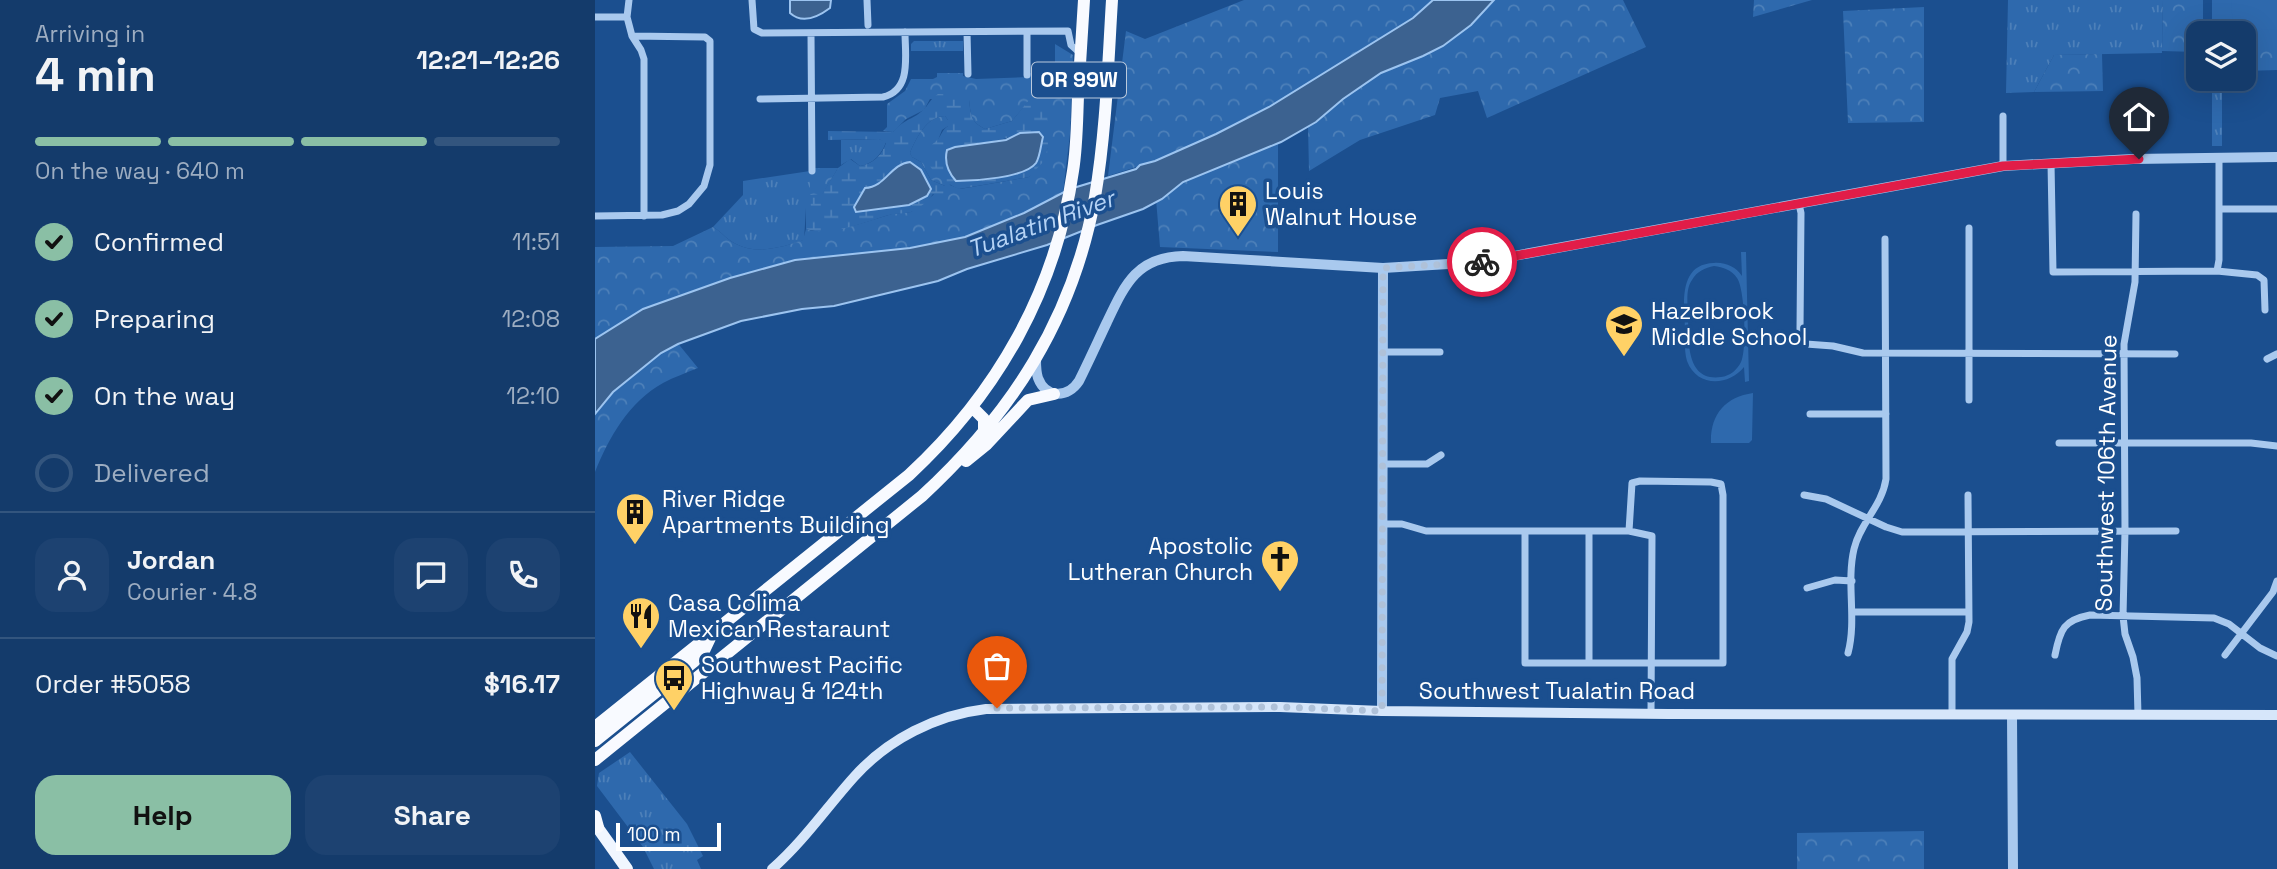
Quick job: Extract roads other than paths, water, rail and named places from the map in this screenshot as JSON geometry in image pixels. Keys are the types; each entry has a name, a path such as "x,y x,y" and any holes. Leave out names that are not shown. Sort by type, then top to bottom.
{"highway":[{"name":"OR 99W","path":"595,727 909,475 943,442 1005,362 1039,295 1056,250 1065,213 1073,173 1084,0"},
{"name":"OR 99W","path":"595,760 893,521 953,467 1006,406 1057,318 1074,276 1095,197 1103,131 1112,0"},
{"path":"953,467 977,454 1028,400 1054,394"},
{"path":"972,407 984,419 984,433"},
{"path":"595,741 702,655 711,635"}],"main road":[{"name":"Southwest Tualatin Road","path":"772,869 878,754 918,729 956,714 986,709 1280,707 1382,711 2277,715"},
{"path":"596,823 627,869"}],"street":[{"path":"629,0 627,17 632,36 644,60 644,216"},
{"path":"752,0 754,29 762,33 1068,31 1069,41 1081,54"},
{"path":"867,0 867,25"},
{"path":"595,17 627,17"},
{"path":"760,99 893,95 905,79 905,32"},
{"path":"967,32 968,74"},
{"path":"1027,32 1027,75"},
{"path":"811,34 812,170"},
{"path":"595,216 662,215 678,211 689,204 704,186 708,176 710,41 705,37 632,36"},
{"path":"2003,116 2003,166"},
{"path":"2217,271 2219,157"},
{"path":"1035,360 1039,380 1054,394 1069,392 1077,385 1125,286 1135,273 1153,261 1165,257 1383,268 1497,260 2003,166 2277,157"},
{"path":"2051,163 2053,272 2217,271 2262,277 2265,310"},
{"path":"1799,204 1800,330 1806,344 1833,346 1863,353 2175,354"},
{"path":"2219,209 2277,209"},
{"name":"Southwest 106th Avenue","path":"2136,214 2136,272 2133,300 2125,327 2123,616 2137,678 2138,715"},
{"path":"1969,228 1969,400"},
{"path":"1848,653 1851,640 1853,551 1885,488 1885,239"},
{"path":"1382,711 1383,268"},
{"path":"1382,352 1440,352"},
{"path":"2267,359 2277,354"},
{"path":"1810,414 1886,414"},
{"path":"2059,443 2251,443 2277,446"},
{"path":"1383,464 1427,464 1441,455"},
{"path":"1525,531 1525,663 1723,663 1721,484 1632,483 1629,531"},
{"path":"1804,495 1826,499 1902,532 2176,531"},
{"path":"1952,715 1952,659 1968,632 1968,495"},
{"path":"1383,524 1402,524 1426,531 1629,531 1652,536 1651,713"},
{"path":"1589,532 1589,663"},
{"path":"1807,588 1835,580 1852,581"},
{"path":"2225,655 2273,592 2277,581"},
{"path":"1852,612 1969,612"},
{"path":"2055,655 2058,638 2064,627 2074,618 2090,615 2214,618 2241,631 2260,648 2277,656"},
{"path":"2012,715 2013,869"}],"water":[{"path":"790,0 831,0 830,8 805,19 790,13"},
{"name":"Tualatin River","path":"1433,0 1494,0 1471,25 1443,46 1381,73 1343,99 1316,122 1281,142 1183,182 1162,199 1143,209 1047,245 967,269 938,281 834,306 802,309 741,321 678,344 661,353 613,392 595,414 595,339 643,309 730,278 795,260 910,248 965,237 1024,213 1070,189 1136,169 1216,134 1269,107 1413,18"},
{"path":"1039,132 1043,137 1036,163 1021,172 998,178 956,181 946,163 947,150 955,147 1006,140 1020,133"},
{"path":"910,162 921,170 931,189 927,196 909,205 856,212 854,207 865,188 878,184 897,167"}],"place":[{"name":"Louis Walnut House","path":"1238,238"},
{"name":"Hazelbrook Middle School","path":"1624,358"},
{"name":"River Ridge Apartments Building","path":"635,546"},
{"name":"Apostolic Lutheran Church","path":"1280,593"},
{"name":"Casa Colima Mexican Restaraunt","path":"641,650"},
{"name":"Southwest Pacific Highway & 124th","path":"674,712"}]}
